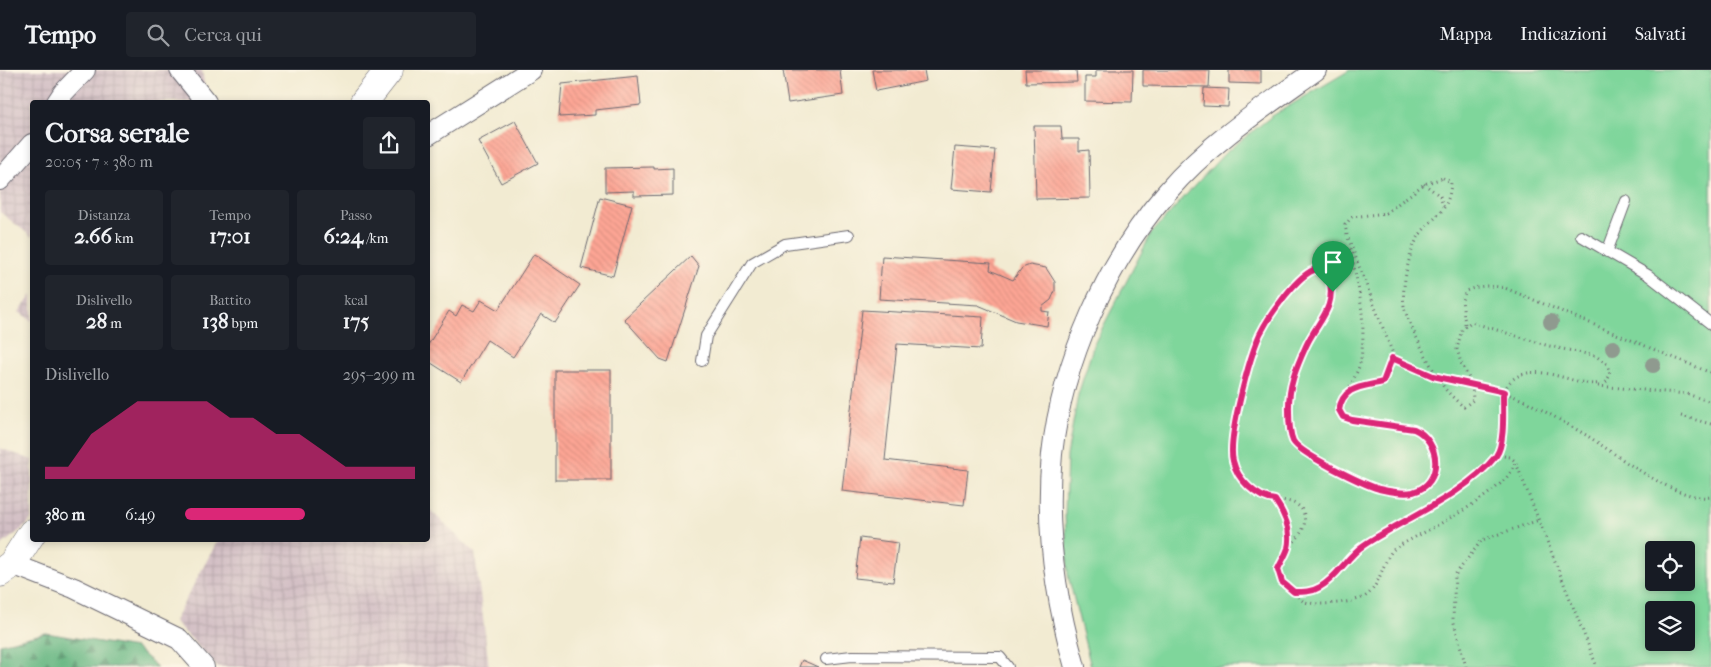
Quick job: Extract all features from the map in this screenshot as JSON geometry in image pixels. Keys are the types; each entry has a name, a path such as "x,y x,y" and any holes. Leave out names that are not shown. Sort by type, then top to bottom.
{"main road":[{"path":"366,100 389,70"},
{"path":"6,569 30,536"}],"street":[{"path":"58,100 85,70"},
{"path":"180,70 204,100"},
{"path":"430,134 531,70"},
{"path":"1075,667 1054,574 1050,513 1052,454 1064,392 1082,336 1107,282 1134,234 1168,190 1225,136 1316,70"},
{"path":"0,180 30,146"},
{"path":"6,569 74,588 179,639 204,667"}],"lane":[{"path":"1607,252 1626,201"},
{"path":"702,361 706,336 752,263 785,244 849,235"},
{"path":"1581,236 1648,275 1711,324"},
{"path":"826,659 852,656 1000,657 1008,667"}],"path":[{"path":"1515,461 1512,474 1495,488 1428,531 1394,548 1379,581 1366,596 1340,602 1314,604 1303,601 1282,582 1278,569 1303,528 1304,515 1300,508 1291,502 1266,499 1255,493 1237,472 1232,460 1232,449 1242,389 1260,334 1277,308 1310,270 1317,269 1329,277 1333,292 1328,309 1307,344 1292,379 1289,417 1293,441 1300,449 1320,461 1379,489 1410,493 1420,490 1429,482 1436,467 1436,456 1430,442 1420,432 1414,429 1352,420 1343,417 1339,410 1341,399 1348,391 1361,360 1361,293 1345,225 1352,218 1386,213 1424,184 1443,178 1451,182 1450,199 1444,209 1423,230 1415,244 1403,296 1404,309 1409,322 1439,378 1446,390 1464,407 1468,406 1473,400 1472,384 1461,363 1457,349 1465,324 1462,300 1466,291 1484,286 1505,288 1711,373"},
{"path":"1424,184 1440,196 1444,209"},
{"path":"1347,236 1390,341 1393,354 1383,382 1348,391"},
{"path":"1465,324 1471,322 1549,346 1596,356 1607,364 1610,375 1606,382 1597,386"},
{"path":"1392,358 1439,378 1505,392 1578,431 1644,473 1674,489 1700,497 1711,497"},
{"path":"1294,592 1308,592 1320,588 1362,547 1439,502 1481,471 1497,455 1502,433 1503,396 1511,381 1523,375 1547,372 1597,386 1687,394 1711,402"},
{"path":"1681,416 1711,424"},
{"path":"1497,455 1510,457 1515,461 1597,667"},
{"path":"1275,500 1286,520 1288,550"},
{"path":"1466,667 1453,619 1455,575 1482,540 1539,520"}],"shaded area":[{"path":"0,70 202,70 207,100 30,100 30,235 0,212"},
{"path":"30,298 30,320 19,312"},
{"path":"0,448 30,459 30,520 27,525 0,546"},
{"path":"430,510 475,553 489,667 218,667 174,621 217,542 430,542"}],"green space":[{"path":"1350,70 1711,70 1711,667 1091,667 1068,575 1065,515 1067,456 1078,395 1094,344 1151,234 1225,153 1272,116"},
{"path":"46,633 136,648 157,667 0,667 0,644"}],"building":[{"path":"783,70 840,70 843,95 788,103"},
{"path":"872,70 924,70 926,81 876,91"},
{"path":"1025,70 1076,70 1077,82 1026,83"},
{"path":"1096,70 1133,70 1132,102 1085,101 1085,77 1096,77"},
{"path":"1143,70 1210,70 1209,87 1143,86"},
{"path":"1229,70 1261,70 1261,84 1229,83"},
{"path":"638,76 641,105 595,110 595,115 559,117 562,84"},
{"path":"1204,88 1229,89 1228,107 1203,106"},
{"path":"515,121 538,163 501,183 478,141"},
{"path":"1034,126 1061,126 1062,139 1079,139 1079,151 1089,150 1090,198 1036,199"},
{"path":"955,147 995,150 991,192 951,189"},
{"path":"654,167 654,169 673,168 673,195 634,196 634,191 605,192 605,168"},
{"path":"600,197 632,205 613,276 581,268"},
{"path":"534,254 580,285 555,323 541,314 513,357 487,340 461,382 430,362 430,342 449,311 456,316 462,305 474,311 481,300 498,310"},
{"path":"691,256 699,266 668,362 660,359 624,319"},
{"path":"882,256 991,263 990,270 1013,280 1022,268 1030,265 1046,268 1055,282 1055,291 1051,300 1042,307 1042,311 1049,312 1047,326 1016,321 978,305 879,299"},
{"path":"862,310 983,317 981,349 897,344 885,460 968,470 964,505 842,491"},
{"path":"555,370 611,370 611,480 555,480"},
{"path":"860,538 898,543 893,582 855,578"},
{"path":"802,660 818,667 799,667"}],"route":[{"path":"1317,269 1329,277 1333,292 1328,309 1307,344 1292,379 1289,398 1289,426 1293,441 1300,449 1320,461 1379,489 1410,493 1420,490 1429,482 1436,467 1436,456 1430,442 1420,432 1414,429 1352,420 1343,417 1339,410 1341,399 1348,391 1383,382 1392,358 1433,376 1505,392 1503,396 1502,433 1497,455 1481,471 1439,502 1362,547 1340,571 1320,588 1308,592 1294,592 1282,582 1278,569 1282,558 1288,550 1289,538 1283,513 1275,500 1266,499 1255,493 1237,472 1232,460 1232,449 1242,389 1260,334 1277,308 1310,270 1317,269"}]}
